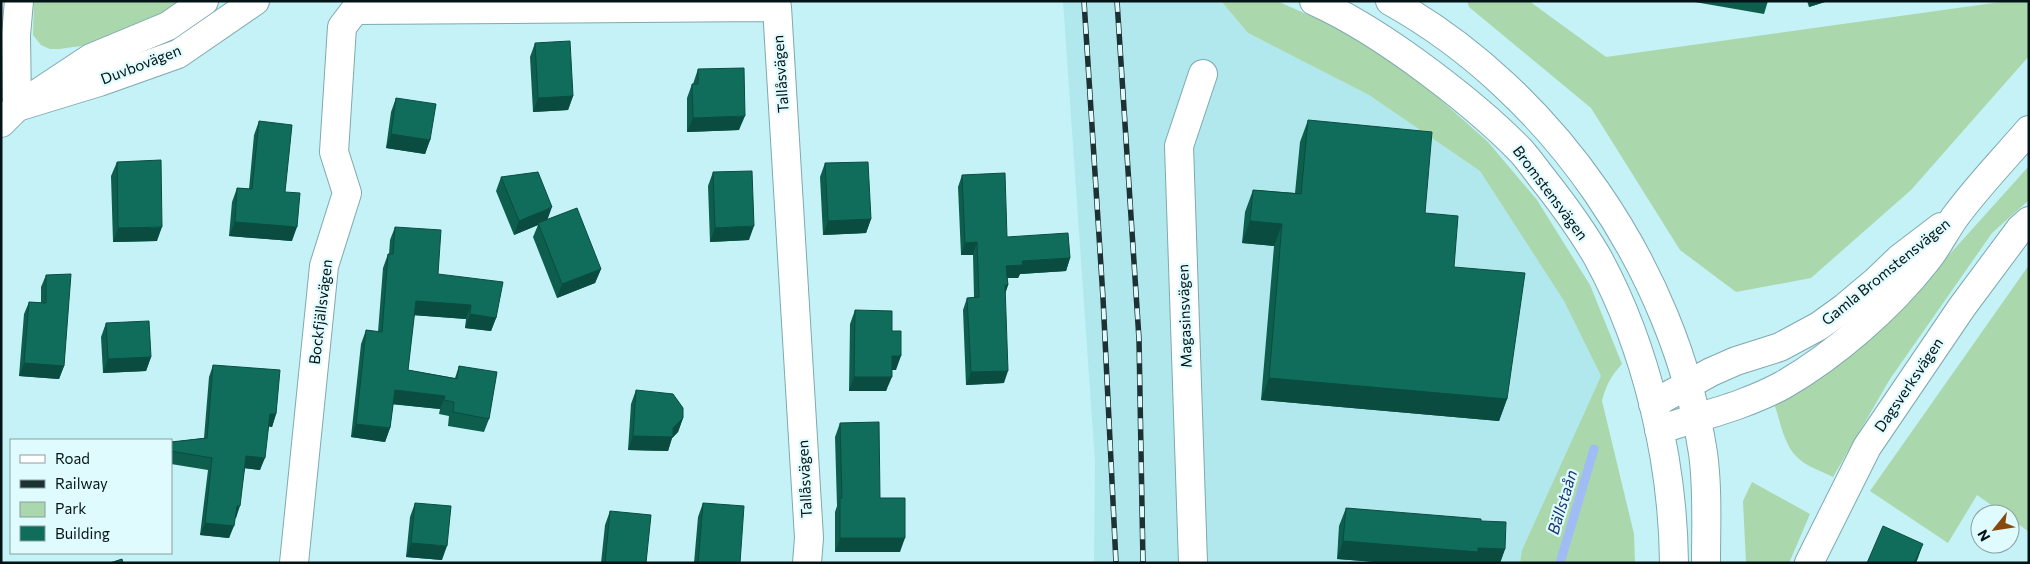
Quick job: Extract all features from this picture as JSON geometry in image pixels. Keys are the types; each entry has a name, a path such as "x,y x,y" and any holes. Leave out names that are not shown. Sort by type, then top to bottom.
{"street":[{"path":"7,110 16,74 16,35 20,1"},
{"name":"Duvbovägen","path":"7,110 91,58 168,26 204,1"},
{"name":"Duvbovägen","path":"7,110 99,82 178,54 255,1"},
{"name":"Bromstensvägen","path":"1314,1 1346,16 1395,47 1463,97 1521,151 1571,215 1597,257 1617,296 1645,373 1653,404 1672,513 1674,563"},
{"path":"1390,1 1418,17 1480,64 1524,103 1586,176 1628,241 1656,296 1677,348 1688,384 1703,454 1706,563"},
{"name":"Tallåsvägen","path":"355,10 777,8 809,538 807,563"},
{"name":"Bockfjällsvägen","path":"294,563 324,266 347,193 334,152 342,28 355,10"},
{"name":"Magasinsvägen","path":"1193,563 1179,146 1203,74"},
{"name":"Gamla Bromstensvägen","path":"1658,430 1750,400 1782,386 1809,369 1845,341 1887,304 1926,261 1956,216 2029,130"},
{"name":"Gamla Bromstensvägen","path":"1653,404 1688,384 1736,361 1780,347 1820,326 1869,288 1899,259 1956,216"},
{"name":"Dagsverksvägen","path":"1809,563 1867,447 1962,306 2020,229 2029,221"}],"shaded area":[{"path":"1063,1 1221,1 1248,33 1369,95 1480,171 1564,301 1601,376 1522,550 1520,563 1094,563 1095,462"}],"green space":[{"path":"34,1 186,1 109,42 50,49 41,45 33,35"},
{"path":"1221,1 1277,1 1351,34 1423,84 1488,142 1537,200 1590,285 1622,364 1609,381 1602,401 1634,534 1635,563 1520,563 1522,550 1601,376 1564,301 1480,171 1369,95 1248,33"},
{"path":"1467,1 1529,1 1606,57 2008,1 2029,1 2029,56 1911,190 1811,278 1736,292 1680,250 1591,108 1469,7"},
{"path":"2029,166 2029,200 1992,233 1890,379 1833,477 1800,460 1785,439 1775,406 1886,325"},
{"path":"2029,265 2029,532 2020,525 2020,504 1990,504 1977,495 1948,543 1870,491"},
{"path":"1752,482 1810,514 1789,563 1746,563 1743,501"}],"building":[{"path":"570,41 573,96 538,98 535,43"},
{"path":"744,68 745,116 693,118 692,84 698,84 698,69"},
{"path":"396,98 436,104 430,140 391,134"},
{"path":"1308,120 1432,132 1425,213 1458,216 1454,267 1525,273 1507,399 1269,378 1282,224 1250,221 1253,190 1301,194"},
{"path":"259,121 292,125 285,192 300,193 297,227 235,222 237,188 252,189"},
{"path":"161,160 162,227 118,228 117,162"},
{"path":"868,162 871,219 828,221 825,163"},
{"path":"752,171 754,226 715,228 713,172"},
{"path":"538,172 552,207 519,221 501,177"},
{"path":"1005,173 1007,237 1068,233 1070,258 1022,261 1023,265 1006,266 1008,285 1005,285 1008,371 971,372 967,298 979,297 977,242 965,243 962,175"},
{"path":"577,208 601,269 562,284 538,223"},
{"path":"395,227 441,230 438,274 503,282 496,318 470,314 471,305 416,301 408,370 457,379 459,366 497,372 489,419 453,412 454,402 444,400 445,396 395,390 390,428 356,424 366,330 382,332 388,254 393,254"},
{"path":"71,274 64,366 24,363 29,302 46,303 46,275"},
{"path":"855,310 892,311 892,331 901,331 901,356 892,356 892,377 854,377"},
{"path":"149,321 151,357 108,359 106,323"},
{"path":"213,365 280,370 276,414 270,414 265,458 246,456 240,506 237,506 234,526 205,523 212,458 172,451 172,442 207,438"},
{"path":"636,390 673,394 683,408 683,418 673,428 673,437 633,436"},
{"path":"879,422 880,498 905,498 905,538 840,538 840,498 842,498 840,423"},
{"path":"415,503 451,506 447,546 411,543"},
{"path":"703,503 744,506 740,563 698,563"},
{"path":"1346,508 1506,522 1505,549 1478,548 1478,552 1343,541"},
{"path":"610,511 651,515 646,563 605,563"},
{"path":"1883,526 1923,544 1914,563 1867,563"},
{"path":"122,559 123,563 110,563"}],"waterway":[{"name":"Bällstaån","path":"1560,563 1594,449"}],"railway":[{"path":"1084,1 1103,298 1116,563"},
{"path":"1117,1 1139,339 1143,563"}]}
